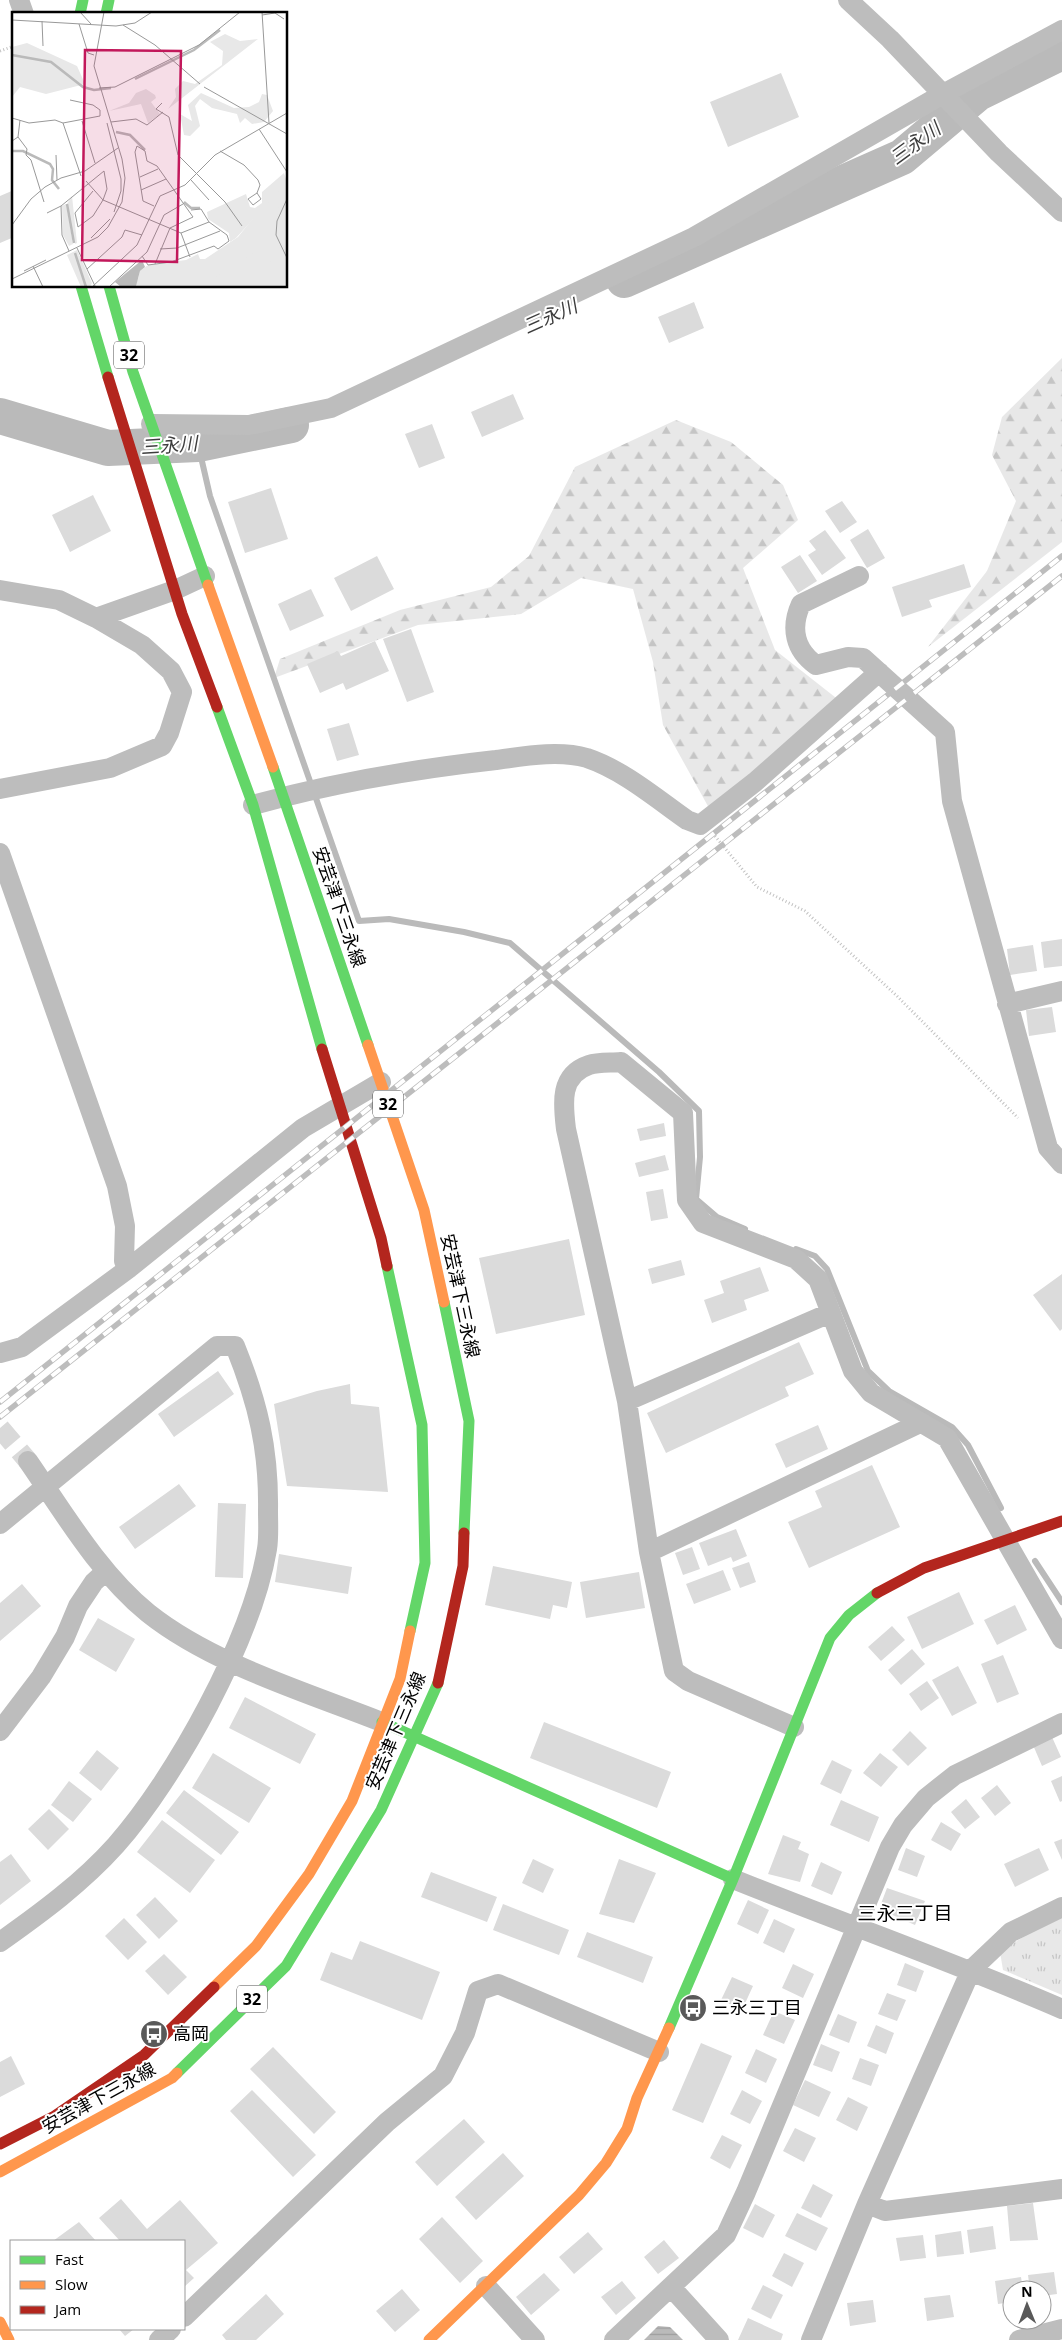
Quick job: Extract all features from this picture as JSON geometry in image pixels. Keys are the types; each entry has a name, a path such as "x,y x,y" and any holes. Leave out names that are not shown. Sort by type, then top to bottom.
{"main road":[{"name":"安芸津下三永線","path":"0,2144 53,2117 144,2055 256,1946 309,1874 352,1801 400,1679 425,1563 422,1425 381,1238 339,1108 253,805 175,590 120,419 82,288"},
{"name":"安芸津下三永線","path":"0,2172 172,2078 286,1966 381,1810 437,1688 464,1566 469,1421 424,1210 283,797 133,372 110,288"},
{"path":"429,2340 579,2195 606,2163 627,2129 637,2098 659,2052 733,1879 830,1638 853,1611 885,1588 921,1570 1004,1540 1038,1531 1062,1521"},
{"path":"382,1722 413,1738 733,1879"},
{"path":"0,2322 9,2340"}],"street":[{"path":"19,0 23,12"},
{"path":"848,0 890,38 999,153 1062,212"},
{"path":"151,424 249,425 331,408 694,237 947,98 1062,30"},
{"path":"96,618 175,590 205,576"},
{"path":"860,576 801,604 794,627 797,642 806,657 816,665 848,657 863,658 945,732 952,801 1048,1148 1062,1164"},
{"path":"0,590 59,600 96,618 142,645 171,671 182,692 169,733 162,746 110,768 0,788"},
{"path":"253,805 312,791 462,764 540,755 571,755 605,766 687,820 700,825 755,782 879,672"},
{"path":"0,853 117,1186 125,1226 124,1261 128,1269"},
{"path":"1007,1004 1062,991"},
{"path":"794,1726 688,1681 674,1671 648,1552 627,1401 566,1129 562,1099 569,1078 588,1065 620,1062 683,1112 687,1200 703,1223 796,1260 818,1279 853,1371 871,1393 946,1438 1062,1639"},
{"path":"0,1353 22,1347 128,1269 303,1128 380,1082"},
{"path":"627,1401 830,1314"},
{"path":"0,1524 217,1346 235,1346 252,1387 263,1430 268,1485 267,1538 254,1602 203,1714 159,1790 116,1846 60,1899 0,1942"},
{"path":"648,1552 920,1423"},
{"path":"28,1462 106,1571 148,1613 228,1662 382,1722"},
{"path":"0,1731 41,1677 66,1638 78,1606 94,1582 106,1571"},
{"path":"614,2340 726,2235 746,2192 855,1928 890,1847 903,1825 926,1798 955,1775 1062,1723"},
{"path":"733,1879 855,1928 971,1970 1062,2009"},
{"path":"811,2340 867,2204 971,1970 1011,1932 1062,1907"},
{"path":"185,2316 387,2122 443,2076 465,2033 478,1991 498,1984 659,2052"},
{"path":"867,2204 885,2211 1062,2189"},
{"path":"486,2286 535,2340"},
{"path":"672,2287 719,2340"},
{"path":"1019,2340 1062,2329"},
{"path":"159,2340 170,2330"}],"path":[{"path":"0,51 12,47"},
{"path":"700,825 716,837 757,887 805,911 898,996 1021,1120"}],"green space":[{"path":"1062,358 1062,542 928,647 987,571 1016,501 992,455 1002,417"},
{"path":"676,420 731,442 783,485 798,520 743,568 775,650 840,701 709,808 663,725 653,662 633,589 581,578 521,614 418,625 274,678 280,659 400,610 491,587 529,556 575,467"},
{"path":"1062,1915 1062,1995 1003,1970 1000,1952 1044,1923"}],"shaded area":[{"path":"658,2326 670,2327 683,2340 644,2340"}],"building":[{"path":"781,73 799,117 728,147 710,102"},
{"path":"12,191 12,238 0,243 0,196"},
{"path":"694,302 704,328 669,343 658,317"},
{"path":"513,394 524,419 482,437 471,412"},
{"path":"432,424 445,458 419,468 405,434"},
{"path":"271,488 288,539 245,553 228,502"},
{"path":"93,495 111,531 70,552 52,515"},
{"path":"842,501 857,522 840,533 825,511"},
{"path":"868,529 885,558 867,568 850,540"},
{"path":"825,530 846,558 822,575 808,555 816,550 809,541"},
{"path":"800,555 817,581 798,593 781,567"},
{"path":"377,556 394,589 351,611 334,578"},
{"path":"964,564 971,587 929,600 932,607 902,617 892,587"},
{"path":"311,589 324,616 290,631 278,604"},
{"path":"411,629 434,692 407,702 383,639"},
{"path":"375,641 389,671 346,690 343,683 320,693 307,664 338,651 341,656"},
{"path":"349,723 359,755 337,761 327,729"},
{"path":"1062,939 1062,966 1044,968 1041,942"},
{"path":"1033,945 1037,971 1010,975 1007,949"},
{"path":"1052,1007 1056,1032 1029,1036 1026,1010"},
{"path":"664,1123 666,1136 640,1141 637,1129"},
{"path":"665,1155 669,1170 639,1177 635,1163"},
{"path":"663,1189 668,1218 651,1221 646,1192"},
{"path":"569,1239 585,1315 496,1334 479,1258"},
{"path":"681,1260 685,1275 652,1284 648,1269"},
{"path":"760,1267 769,1291 744,1300 747,1310 712,1323 704,1300 724,1293 720,1281"},
{"path":"1062,1274 1062,1329 1060,1331 1033,1295"},
{"path":"799,1342 814,1374 785,1387 789,1396 666,1453 647,1413"},
{"path":"218,1371 234,1394 174,1437 158,1414"},
{"path":"350,1384 351,1404 379,1407 388,1492 287,1486 274,1404 317,1391"},
{"path":"818,1425 828,1449 786,1468 775,1444"},
{"path":"872,1465 900,1527 809,1568 788,1522 822,1507 815,1491"},
{"path":"179,1484 196,1506 135,1549 119,1527"},
{"path":"218,1503 246,1504 243,1578 215,1577"},
{"path":"736,1529 747,1556 733,1562 731,1557 708,1566 699,1543"},
{"path":"692,1547 700,1569 683,1575 675,1553"},
{"path":"279,1554 352,1567 348,1594 275,1582"},
{"path":"749,1562 756,1582 740,1588 732,1568"},
{"path":"493,1566 572,1582 567,1608 553,1605 550,1619 485,1605"},
{"path":"723,1570 731,1590 694,1604 686,1584"},
{"path":"639,1572 645,1608 586,1618 580,1582"},
{"path":"22,1584 41,1606 0,1641 0,1603"},
{"path":"959,1592 974,1624 922,1649 907,1617"},
{"path":"1015,1605 1027,1630 997,1645 984,1620"},
{"path":"98,1618 135,1639 116,1672 79,1650"},
{"path":"892,1626 905,1640 881,1661 868,1647"},
{"path":"912,1649 925,1664 901,1685 888,1670"},
{"path":"1003,1655 1019,1694 997,1703 981,1664"},
{"path":"958,1666 977,1703 952,1716 932,1680"},
{"path":"927,1681 939,1698 921,1711 909,1694"},
{"path":"245,1697 316,1734 300,1764 229,1728"},
{"path":"544,1722 671,1772 657,1808 530,1758"},
{"path":"910,1731 927,1748 908,1766 892,1750"},
{"path":"1052,1737 1061,1757 1042,1766 1033,1745"},
{"path":"97,1750 119,1768 101,1791 79,1773"},
{"path":"213,1753 271,1788 249,1823 192,1788"},
{"path":"880,1753 898,1767 881,1787 863,1773"},
{"path":"832,1760 852,1770 841,1794 820,1784"},
{"path":"1062,1776 1062,1801 1060,1802 1051,1781"},
{"path":"69,1781 92,1799 73,1822 51,1805"},
{"path":"997,1785 1011,1803 995,1816 981,1798"},
{"path":"184,1790 239,1832 221,1855 166,1813"},
{"path":"966,1799 980,1817 965,1829 951,1812"},
{"path":"841,1800 879,1817 869,1842 830,1825"},
{"path":"49,1809 69,1829 48,1850 28,1829"},
{"path":"162,1820 215,1860 190,1893 137,1852"},
{"path":"941,1822 961,1834 951,1851 931,1840"},
{"path":"783,1835 801,1842 798,1849 809,1854 800,1882 768,1874"},
{"path":"1062,1839 1062,1860 1054,1842"},
{"path":"906,1848 925,1856 917,1877 898,1870"},
{"path":"1039,1848 1049,1870 1015,1887 1004,1864"},
{"path":"11,1854 31,1881 0,1905 0,1862"},
{"path":"533,1859 554,1869 543,1893 522,1883"},
{"path":"619,1859 656,1873 634,1923 599,1914"},
{"path":"821,1862 842,1872 832,1895 811,1886"},
{"path":"431,1872 497,1897 487,1922 421,1897"},
{"path":"887,1888 925,1901 915,1925 879,1909"},
{"path":"155,1897 178,1921 159,1939 136,1915"},
{"path":"748,1900 769,1910 758,1934 737,1924"},
{"path":"503,1904 569,1930 559,1955 493,1930"},
{"path":"124,1918 147,1942 128,1960 105,1936"},
{"path":"774,1919 795,1929 784,1953 763,1943"},
{"path":"587,1932 653,1957 643,1983 577,1957"},
{"path":"360,1941 440,1972 422,2020 320,1980 331,1952 352,1960"},
{"path":"164,1954 187,1977 168,1995 145,1971"},
{"path":"905,1963 924,1971 916,1992 897,1985"},
{"path":"793,1964 814,1974 803,1998 782,1988"},
{"path":"732,1977 753,1986 742,2010 721,2000"},
{"path":"887,1993 906,2000 897,2021 878,2014"},
{"path":"774,2011 795,2020 784,2044 763,2035"},
{"path":"838,2014 857,2022 849,2043 829,2035"},
{"path":"876,2025 894,2033 886,2054 867,2046"},
{"path":"701,2043 732,2056 703,2123 672,2110"},
{"path":"821,2044 840,2052 832,2072 813,2065"},
{"path":"273,2047 336,2112 314,2134 250,2069"},
{"path":"756,2049 777,2059 766,2083 745,2073"},
{"path":"11,2056 25,2084 0,2097 0,2062"},
{"path":"860,2058 879,2065 871,2086 852,2079"},
{"path":"805,2080 831,2092 819,2117 793,2105"},
{"path":"252,2090 316,2155 293,2177 230,2111"},
{"path":"742,2090 762,2101 750,2124 730,2114"},
{"path":"848,2097 868,2107 857,2131 836,2120"},
{"path":"464,2119 485,2142 437,2186 415,2162"},
{"path":"795,2128 816,2138 804,2162 783,2151"},
{"path":"722,2135 742,2145 730,2169 710,2158"},
{"path":"503,2153 524,2176 476,2220 455,2197"},
{"path":"813,2184 833,2195 821,2218 801,2208"},
{"path":"121,2199 147,2229 180,2200 218,2243 186,2270 194,2278 185,2286 185,2240 119,2240 99,2218"},
{"path":"1033,2203 1038,2240 1010,2241 1007,2206"},
{"path":"755,2204 775,2215 763,2238 743,2228"},
{"path":"797,2213 828,2228 816,2251 785,2236"},
{"path":"442,2217 483,2261 460,2283 419,2239"},
{"path":"79,2222 95,2240 54,2240"},
{"path":"993,2226 996,2249 970,2253 967,2230"},
{"path":"961,2231 964,2254 937,2257 935,2235"},
{"path":"588,2232 603,2249 574,2274 559,2257"},
{"path":"923,2235 926,2258 900,2261 896,2238"},
{"path":"664,2240 679,2258 658,2274 644,2257"},
{"path":"784,2253 804,2263 792,2287 772,2276"},
{"path":"1054,2272 1057,2294 1052,2295 1052,2280 1029,2280 1028,2275"},
{"path":"544,2273 560,2290 531,2315 516,2297"},
{"path":"1021,2277 1021,2280 1002,2280 1002,2303 998,2304 995,2281"},
{"path":"622,2281 636,2298 616,2315 601,2297"},
{"path":"763,2285 783,2295 771,2319 751,2309"},
{"path":"402,2289 420,2310 395,2332 376,2311"},
{"path":"266,2294 284,2314 256,2340 226,2340 222,2335"},
{"path":"950,2295 954,2317 927,2321 924,2298"},
{"path":"873,2300 876,2322 850,2326 847,2303"},
{"path":"748,2318 783,2334 781,2340 738,2340"},
{"path":"120,2330 133,2330 125,2336"}],"waterway":[{"name":"三永川","path":"624,280 902,157 978,93 1062,52"},
{"name":"三永川","path":"0,416 108,448 198,444 291,425"},
{"path":"198,444 210,496 359,921 389,919 464,932 510,943 659,1072 699,1111 700,1157 696,1199 717,1217 745,1229"},
{"path":"796,1249 815,1256 827,1269 868,1371 889,1391 952,1427 968,1445 1001,1508"},
{"path":"1035,1561 1062,1602"}],"tunnel":[{"path":"0,1428 28,1461"}],"railway":[{"path":"0,1402 1062,556"},
{"path":"0,1417 1062,576"}],"traffic: fast":[{"path":"80,12 83,0"},
{"path":"106,12 109,0"},
{"path":"82,288 108,377"},
{"path":"110,288 133,372 208,585"},
{"path":"217,707 253,805 322,1049"},
{"path":"273,767 368,1045"},
{"path":"387,1266 422,1425 425,1563 410,1631"},
{"path":"444,1302 469,1421 464,1533"},
{"path":"669,2028 733,1879 830,1638 849,1615 877,1593"},
{"path":"177,2073 286,1966 381,1810 438,1683"},
{"path":"382,1722 733,1879"}],"traffic: slow":[{"path":"208,585 273,767"},
{"path":"368,1045 424,1210 444,1302"},
{"path":"214,1987 256,1946 309,1874 352,1801 400,1679 410,1631"},
{"path":"429,2340 579,2195 606,2163 627,2129 637,2098 669,2028"},
{"path":"0,2172 172,2078 177,2073"},
{"path":"0,2322 9,2340"}],"traffic: jam":[{"path":"108,377 182,614 217,707"},
{"path":"322,1049 381,1238 387,1266"},
{"path":"877,1593 924,1568 1062,1521"},
{"path":"438,1683 463,1566 464,1533"},
{"path":"0,2144 53,2117 144,2055 214,1987"}],"place":[{"name":"三永三丁目","path":"693,2008"},
{"name":"高岡","path":"154,2034"}],"district":[{"name":"三永三丁目","path":"905,1913"}]}
